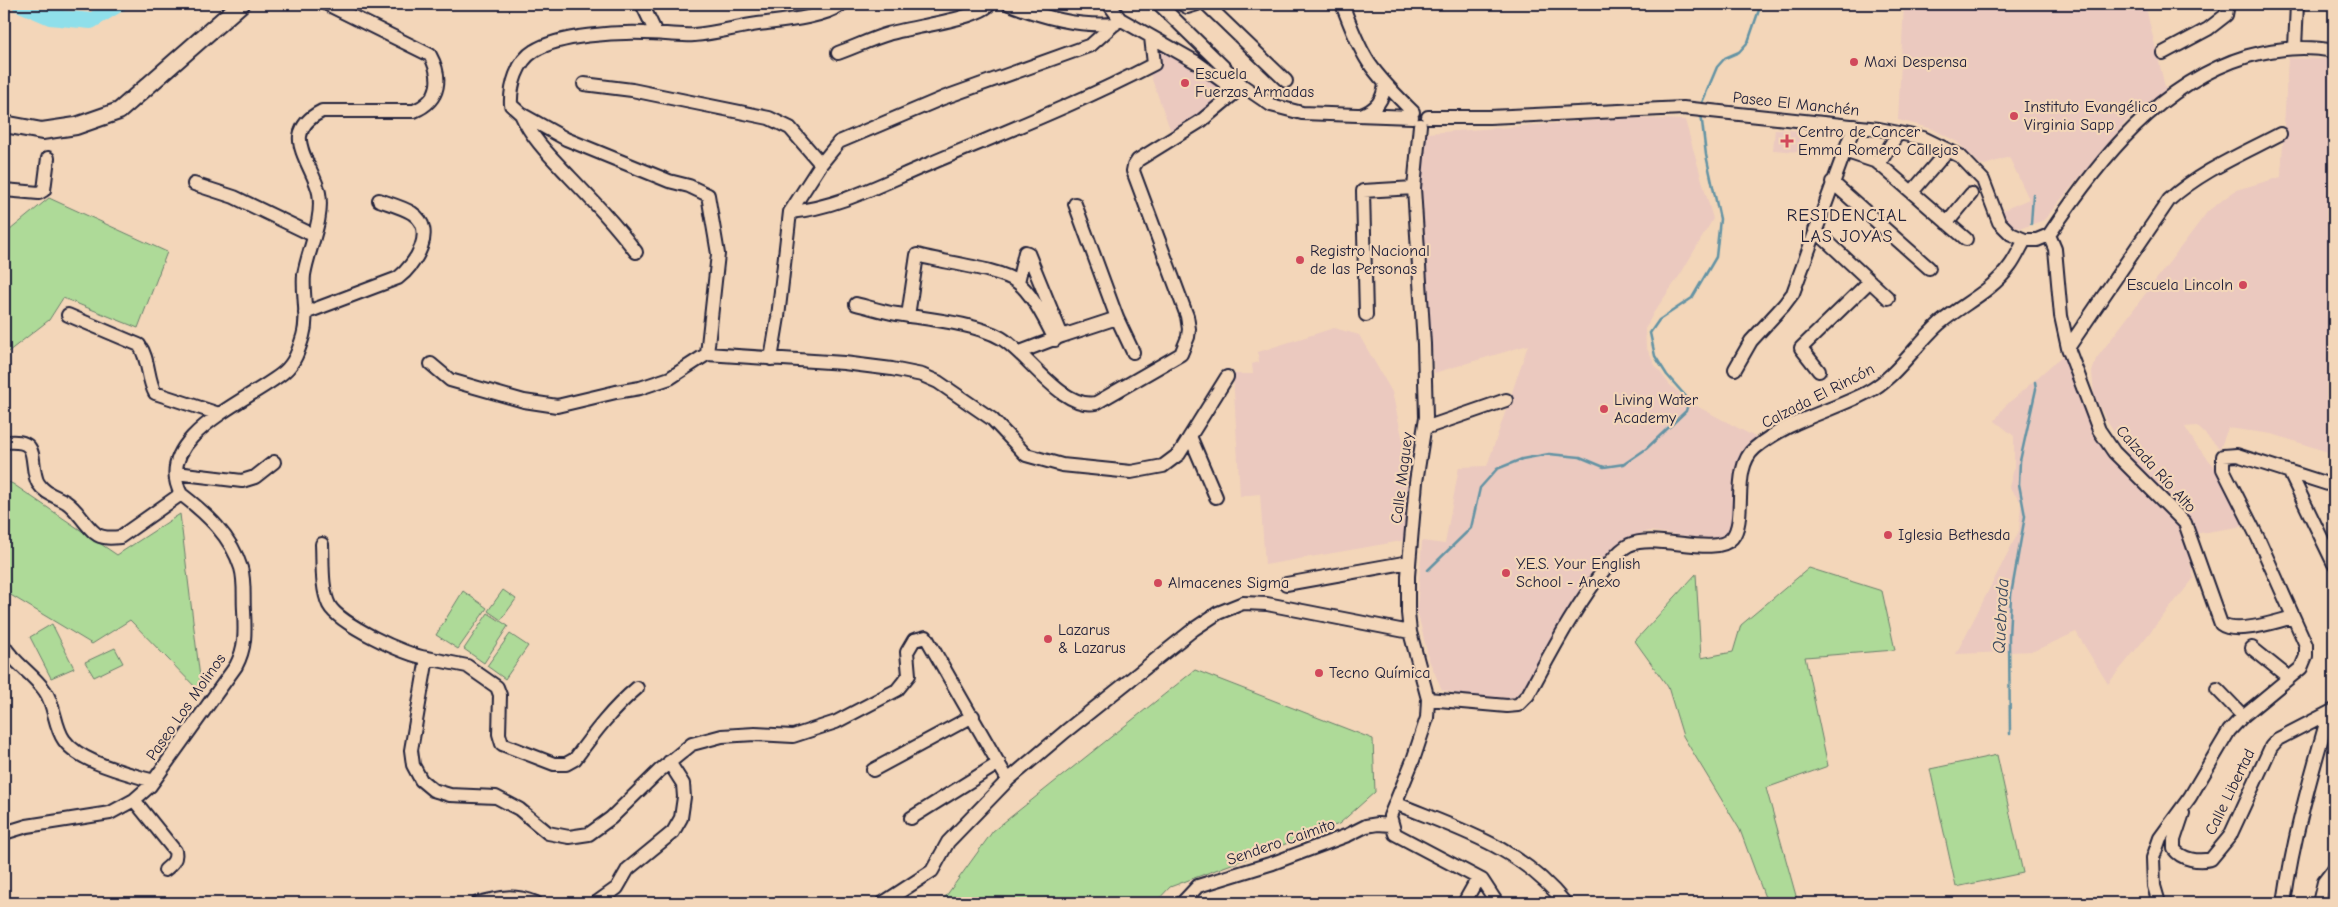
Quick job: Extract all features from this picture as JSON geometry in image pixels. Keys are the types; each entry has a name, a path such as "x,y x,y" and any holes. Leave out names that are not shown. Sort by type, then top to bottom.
{"main road":[{"path":"4,124 42,131 76,126 119,111 241,4"}],"street":[{"path":"4,442 21,442 28,445 31,449 33,472 39,484 49,495 66,502 95,534 108,539 120,537 181,494 177,486 176,473 176,462 179,453 219,414 284,372 297,355 304,332 304,274 320,211 320,195 316,179 303,151 300,136 304,125 312,116 322,111 414,111 430,101 438,78 430,55 327,4"},
{"path":"642,4 656,33"},
{"path":"707,354 718,254 708,195 566,139 521,114 511,105 510,93 522,63 534,51 554,44 597,34 656,33 694,35 760,24 792,21 842,4"},
{"path":"838,53 889,34 959,17 987,8 990,4"},
{"path":"1009,4 1043,17 1092,26 1118,21"},
{"path":"856,304 908,316 943,321 1000,337 1020,352 1071,399 1087,405 1096,402 1181,354 1188,337 1189,328 1186,316 1133,172 1134,166 1138,160 1201,122 1239,89 1196,62 1118,21 1109,4"},
{"name":"Paseo El Manchén","path":"1158,4 1239,89 1271,105 1302,113 1418,118 1701,110 1854,126 1923,138 1960,156 1999,222 2012,234 2025,240"},
{"path":"1182,4 1187,7 1197,4"},
{"path":"1206,4 1286,80"},
{"path":"1342,4 1356,40 1368,63 1385,84 1418,118"},
{"path":"2162,53 2208,29 2226,15 2228,4"},
{"path":"2295,47 2297,4"},
{"path":"771,359 778,317 790,212 820,164 839,142 943,98 1091,45 1118,21"},
{"path":"790,212 810,211 876,186 1034,121 1121,81 1154,64 1150,37"},
{"path":"2025,240 2037,240 2049,235 2115,146 2151,110 2189,82 2230,61 2264,52 2295,47 2334,52"},
{"path":"584,84 632,90 769,118 790,128 820,164"},
{"path":"1359,116 1378,105 1383,97 1385,84"},
{"path":"521,114 527,127 547,154 618,229 636,252"},
{"name":"Calle Maguey","path":"1391,826 1390,816 1413,760 1427,718 1428,699 1410,632 1409,562 1416,482 1425,428 1424,344 1414,188 1418,118"},
{"path":"1735,369 1751,341 1793,293 1854,126"},
{"path":"1879,164 1898,133"},
{"path":"2068,348 2169,200 2194,180 2280,134"},
{"path":"1912,192 1948,150"},
{"path":"1844,151 1879,164 1966,239"},
{"path":"4,190 39,193 44,190 48,158"},
{"path":"1832,182 1929,268"},
{"path":"194,184 234,198 314,235"},
{"path":"1947,223 1977,187"},
{"path":"1366,314 1363,191 1414,188"},
{"path":"305,313 398,278 408,270 415,260 422,245 424,232 420,222 413,213 379,200"},
{"path":"1075,204 1117,318 1132,352"},
{"path":"1815,230 1888,298"},
{"name":"Calzada Río Alto","path":"2049,235 2055,249 2061,316 2068,348 2099,430 2114,452 2185,523 2221,624 2226,628 2239,628 2293,617"},
{"name":"Calzada El Rincón","path":"1428,699 1507,706 1518,705 1528,695 1588,590 1627,546 1648,540 1719,545 1732,539 1738,525 1739,491 1744,464 1753,450 1781,430 1867,393 1886,381 1940,323 1994,284 2011,266 2025,240"},
{"path":"1018,282 1025,252 1028,253 1058,338"},
{"path":"908,316 917,255 1002,275 1018,282 1058,338"},
{"path":"1819,371 1801,348 1870,281"},
{"path":"68,315 139,345 144,351 150,383 155,393 219,414"},
{"path":"1020,352 1117,318"},
{"path":"431,364 450,380 524,401 557,406 640,388 670,378 707,354 844,363 922,375 938,382 992,419 1026,455 1062,465 1132,472 1163,466 1179,454 1227,377"},
{"path":"1425,428 1506,400"},
{"path":"1190,436 1216,497"},
{"name":"Calle Libertad","path":"2159,903 2154,886 2153,858 2160,838 2175,824 2229,731 2242,716 2301,668 2306,656 2306,645 2258,538 2223,469 2222,456 2236,456 2290,473"},
{"path":"176,473 242,481 255,477 274,462"},
{"path":"2290,473 2334,486"},
{"path":"2290,473 2334,564"},
{"name":"Paseo Los Molinos","path":"4,833 27,826 110,813 134,800 153,781 243,654 246,638 241,569 222,531 181,494"},
{"path":"322,544 326,591 332,610 391,648 415,656 467,666 494,684 500,695 499,734 502,744 560,765 571,762 594,731 618,704 637,688"},
{"path":"1286,584 1409,562"},
{"path":"883,903 932,871 948,842 1008,780 1194,629 1218,614 1243,603 1267,604 1410,632"},
{"path":"427,658 411,750 413,765 421,780 433,790 450,795 496,797 519,809 548,833 569,837 589,834 611,818 669,762 692,744 722,736 755,734 793,736 836,722 896,690 909,675 907,652 914,640 926,637 1008,780"},
{"path":"4,646 40,684 49,697 63,740 73,750 89,760 153,781"},
{"path":"2252,648 2288,677"},
{"path":"2217,689 2242,716"},
{"path":"2284,903 2287,877 2306,799 2332,711"},
{"name":"Calle Libertad","path":"2175,824 2174,844 2177,853 2198,861 2211,859 2230,836 2271,747 2278,739 2332,711"},
{"path":"873,770 973,716"},
{"path":"596,903 617,888 628,869 673,832 681,818 684,797 683,784 669,762"},
{"path":"911,818 999,763"},
{"path":"134,800 175,851 174,862 165,870"},
{"path":"1395,803 1489,842 1508,852 1552,887 1565,903"},
{"name":"Sendero Caimito","path":"1183,901 1198,886 1273,864 1348,836 1366,826 1378,824 1391,826"},
{"path":"1391,826 1395,834 1403,840 1482,880 1497,903"},
{"path":"2319,903 2324,882 2334,870"},
{"path":"1464,903 1478,878"},
{"path":"478,903 498,898 520,896 536,903"}],"shaded area":[{"name":"Instituto Evangélico Virginia Sapp","path":"1904,4 2145,4 2166,91 2133,113 2044,220 2022,228 2010,227 2001,211 2029,199 2009,157 1982,166 1957,142 1933,129 1898,120"},
{"name":"Escuela Fuerzas Armadas","path":"1154,42 1230,91 1173,137 1150,74 1157,69"},
{"name":"Escuela Lincoln","path":"2288,58 2327,59 2334,62 2334,454 2272,434 2228,428 2220,449 2197,426 2185,427 2196,445 2214,466 2244,526 2194,534 2191,521 2134,462 2106,420 2094,395 2092,372 2096,359 2208,211 2236,190 2281,177"},
{"path":"1628,118 1685,120 1713,219 1645,329 1646,347 1655,365 1670,385 1691,403 1755,437 1737,469 1732,526 1726,536 1718,541 1650,531 1639,534 1607,555 1579,591 1523,689 1513,698 1466,696 1442,690 1429,660 1417,610 1422,541 1445,544 1459,467 1487,466 1528,345 1434,373 1415,134"},
{"name":"Centro de Cancer Emma Romero Callejas","path":"1775,129 1801,131 1799,152 1773,150"},
{"path":"1334,328 1359,335 1392,392 1411,476 1407,540 1265,565 1260,494 1240,496 1233,374 1253,374 1252,364 1259,362 1258,352"},
{"path":"2064,354 2097,438 2142,490 2180,525 2194,578 2108,684 2076,632 2034,651 1956,654 2019,531 2021,502 2009,487 2014,469 2014,436 1995,421 2003,408"}],"green space":[{"path":"49,198 167,252 138,328 63,298 49,320 4,355 4,235"},
{"path":"4,480 13,484 117,555 180,514 202,694 130,620 92,644 4,591"},
{"path":"1809,568 1882,591 1895,650 1805,657 1828,766 1766,788 1798,903 1767,903 1740,830 1683,736 1668,687 1635,641 1696,574 1701,658 1733,652 1741,625"},
{"path":"503,590 516,599 501,620 488,611"},
{"path":"463,591 487,608 458,649 436,635"},
{"path":"488,613 508,626 484,663 464,649"},
{"path":"52,624 74,668 51,678 30,637"},
{"path":"510,634 528,646 505,679 487,666"},
{"path":"115,648 123,663 94,677 85,662"},
{"path":"1195,670 1373,739 1375,792 1339,824 1170,887 1155,903 941,903 993,831"},
{"path":"1997,755 2023,873 1956,887 1930,769"}],"waterway":[{"path":"20,4 50,17 91,21 119,4"},
{"path":"1701,105 1717,67 1725,58 1739,52 1748,42 1761,4"},
{"path":"1428,570 1471,528 1480,488 1497,469 1522,459 1549,454 1580,457 1604,467 1624,464 1646,449 1686,411 1689,400 1667,375 1655,356 1650,333 1659,320 1692,298 1716,257 1720,219 1706,155 1701,113"},
{"name":"Quebrada","path":"2031,224 2033,195"},
{"name":"Quebrada","path":"2010,734 2009,638 2011,595 2025,516 2019,484 2020,461 2036,389 2035,382"}],"place":[{"name":"Maxi Despensa","path":"1854,62"},
{"name":"Escuela Fuerzas Armadas","path":"1185,83"},
{"name":"Instituto Evangélico Virginia Sapp","path":"2014,116"},
{"name":"Centro de Cancer Emma Romero Callejas","path":"1787,141"},
{"name":"Registro Nacional de las Personas","path":"1300,260"},
{"name":"Escuela Lincoln","path":"2243,285"},
{"name":"Living Water Academy","path":"1604,409"},
{"name":"Iglesia Bethesda","path":"1888,535"},
{"name":"Y.E.S. Your English School - Anexo","path":"1506,573"},
{"name":"Almacenes Sigma","path":"1158,583"},
{"name":"Lazarus & Lazarus","path":"1048,639"},
{"name":"Tecno Química","path":"1319,673"}],"district":[{"name":"RESIDENCIAL LAS JOYAS","path":"1847,225"}]}
